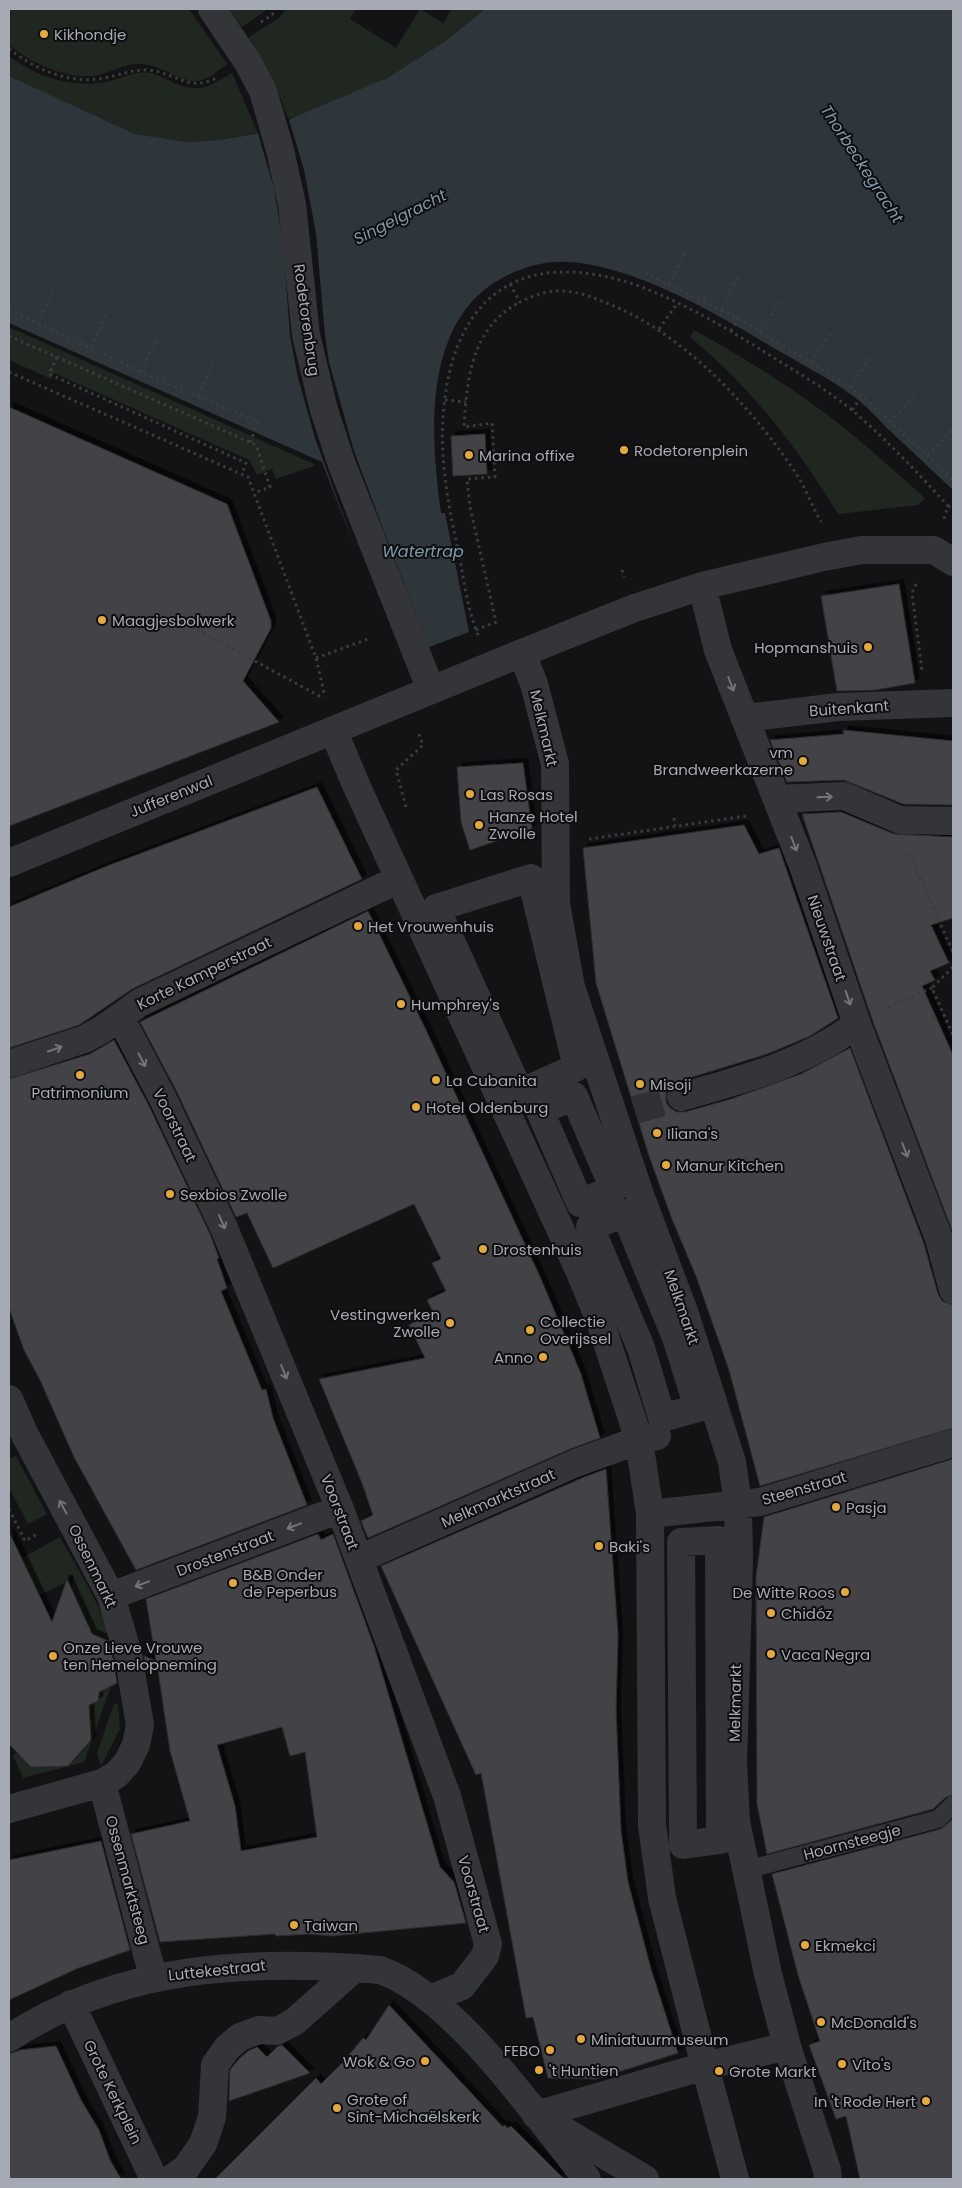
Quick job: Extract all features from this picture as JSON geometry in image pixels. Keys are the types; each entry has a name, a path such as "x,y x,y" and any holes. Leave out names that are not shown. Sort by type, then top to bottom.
{"street":[{"name":"Rodetorenbrug","path":"212,9 247,61 262,91 280,150 292,204 302,306 313,371 341,462 432,690"},
{"path":"735,2179 662,1898 652,1825 650,1514 639,1440 599,1318 339,747 333,730 492,664 632,609 702,586 862,550 892,549 943,556"},
{"name":"Nieuwstraat","path":"702,586 718,650 802,866 857,1024 939,1240 953,1290"},
{"name":"Melkmarkt","path":"522,652 534,684 555,764 554,844 556,904 571,987 624,1113 639,1192 679,1298 732,1462 738,1504 733,1763 736,1821 768,1974 787,2046"},
{"name":"Buitenkant","path":"745,718 838,707 953,703"},
{"name":"Jufferenwal","path":"9,863 333,730"},
{"path":"779,805 844,796 900,820 953,821"},
{"path":"531,878 577,1067 520,1093 436,908 531,878"},
{"name":"Korte Kamperstraat","path":"9,1064 84,1039 103,1030 139,1003 399,879"},
{"name":"Voorstraat","path":"120,1017 162,1097 224,1228 344,1521 447,1796 488,1944 485,1956 462,1986 430,1999"},
{"path":"681,1097 748,1079 834,1042 857,1024"},
{"path":"624,1213 678,1340 698,1408 662,1418 641,1348 590,1227 624,1213"},
{"name":"Ossenmarkt","path":"9,1400 24,1433 111,1596 128,1654 140,1725 136,1745 127,1764 116,1775 102,1783 9,1809"},
{"name":"Melkmarktstraat","path":"358,1559 576,1463 639,1440 719,1421"},
{"name":"Steenstraat","path":"650,1514 760,1502 953,1443"},
{"name":"Drostenstraat","path":"111,1596 344,1521"},
{"path":"719,1540 720,1840 683,1845 681,1542 719,1540"},
{"name":"Ossenmarktsteeg","path":"102,1783 153,1977"},
{"name":"Luttekestraat","path":"9,2038 45,2015 71,2004 153,1977 197,1970 273,1964 380,1970 396,1976 430,1999"},
{"path":"171,2179 186,2168 203,2144 212,2117 215,2065 227,2048 240,2037 259,2030 277,2031 294,2022 355,1968"},
{"path":"430,1999 500,2070 588,2179"},
{"name":"Grote Kerkplein","path":"71,2004 154,2179"},
{"path":"536,2115 705,2066 787,2046 827,2170 828,2179"},
{"path":"536,2115 645,2179"}],"lane":[{"name":"Hoornsteegje","path":"746,1870 938,1819 953,1805"}],"path":[{"path":"272,15 276,9"},
{"path":"9,49 38,66 72,79 102,78 138,70 153,70 199,85 210,81"},
{"path":"669,285 686,250"},
{"path":"492,664 476,630 446,488 442,453 445,400 454,354 462,334 488,300 510,284 540,273 560,271 585,273 635,285 731,331 812,382 852,410 906,460 948,506 953,507"},
{"path":"646,273 738,318 851,388 953,480"},
{"path":"722,310 738,276"},
{"path":"510,284 520,302"},
{"path":"38,324 53,290"},
{"path":"476,630 496,622 470,507 467,479 495,477 492,423 464,427 470,369 484,335 502,312 542,293 562,291 576,293 612,304 659,329 708,371 760,426 800,480 838,554"},
{"path":"761,332 781,300"},
{"path":"659,329 677,304"},
{"path":"9,310 91,347 140,372 258,422 250,443"},
{"path":"91,347 106,315"},
{"path":"731,331 738,318"},
{"path":"811,363 831,332"},
{"path":"9,336 256,445 270,487 254,492"},
{"path":"140,372 157,338"},
{"path":"57,358 49,374 246,463 242,474"},
{"path":"851,388 870,358"},
{"path":"198,396 213,363"},
{"path":"9,372 248,478 316,658 326,700 192,627"},
{"path":"852,410 862,396"},
{"path":"890,422 914,396"},
{"path":"445,400 466,402"},
{"path":"928,456 952,430"},
{"path":"927,704 912,593 943,556 948,506"},
{"path":"316,658 368,640"},
{"path":"409,816 396,770 423,745 414,717 432,690"},
{"path":"554,844 675,826 779,805"},
{"path":"674,818 675,826"},
{"path":"900,820 910,857 953,952"},
{"path":"857,1024 871,1014 932,988 953,967"},
{"path":"932,988 953,1035"}],"shaded area":[{"path":"9,9 189,9 227,64 209,77 197,81 182,78 146,64 128,65 98,75 86,76 62,73 39,64 9,45"},
{"path":"229,9 268,9 242,27"},
{"path":"286,9 356,9 350,19 396,48 420,9 443,23 452,9 485,9 443,43 408,66 348,97 288,119 276,86 249,37 279,18"},
{"path":"9,56 44,76 83,84 110,81 135,73 146,72 156,74 181,86 197,88 210,85 232,73 258,133 219,140 188,142 135,134 9,76"},
{"path":"9,327 316,465 276,479 272,469 257,475 249,460 54,373 51,379 9,360"},
{"path":"694,330 755,366 814,405 857,438 925,498 918,505 838,514 806,464 772,419 734,377 690,337"},
{"path":"16,1456 47,1514 28,1524 9,1488 9,1459"},
{"path":"60,1537 90,1590 107,1631 111,1645 96,1652 92,1634 71,1587 74,1576 69,1575 65,1583 30,1599 22,1558"},
{"path":"111,1686 84,1762 23,1778 13,1755 17,1753 12,1740 9,1741 9,1735 17,1731 18,1754 39,1764 55,1765 77,1756 89,1705 98,1701 99,1692"},
{"path":"118,1703 120,1729 102,1764 100,1764 97,1753 114,1704"}],"water":[{"path":"485,9 953,9 953,490 856,398 826,378 700,306 618,271 567,262 530,266 510,274 481,293 460,317 446,347 438,379 435,413 437,481 441,513 445,513 469,632 429,647 385,534 354,545 322,462 9,323 9,76 135,134 188,142 219,140 255,134 387,78 443,43"}],"pier":[{"path":"288,116 304,170 316,233 329,362 354,451 385,534 354,545 315,438 298,378 290,336 283,242 274,188 257,130"}],"building":[{"name":"Maagjesbolwerk","path":"9,407 227,504 271,621 271,628 243,681 279,722 9,826"},
{"name":"Marina offixe","path":"485,434 487,474 453,476 451,436"},
{"name":"Hopmanshuis","path":"899,584 915,683 875,690 837,691 821,596"},
{"path":"843,730 953,741 953,805 903,804 844,780 787,782 770,740 844,734"},
{"path":"523,763 532,829 470,850 461,822 457,767"},
{"path":"317,787 362,879 132,989 79,1025 9,1048 9,907 107,866"},
{"path":"841,812 894,834 953,837 953,918 931,925 949,963 930,971 935,980 922,986 953,1055 953,1233 872,1019 802,814"},
{"path":"744,825 759,854 779,848 838,1018 810,1036 767,1054 676,1082 670,1086 666,1093 666,1102 670,1108 677,1112 685,1112 731,1099 801,1074 850,1048 924,1244 938,1294 942,1301 953,1305 953,1428 760,1486 729,1370 696,1276 672,1219 649,1156 596,983 583,848"},
{"path":"368,911 425,1028 541,1279 581,1374 600,1438 570,1449 368,1538 361,1521 373,1515 362,1483 319,1379 425,1358 409,1325 433,1312 427,1300 446,1291 432,1263 441,1259 414,1204 273,1268 247,1213 236,1217 176,1090 140,1022"},
{"path":"114,1040 148,1104 210,1234 227,1288 221,1291 262,1390 266,1389 273,1418 307,1505 136,1570 74,1457 40,1380 24,1350 9,1308 9,1079 90,1054"},
{"path":"953,1459 953,1795 946,1797 933,1809 767,1854 757,1804 756,1577 764,1517"},
{"path":"606,1469 618,1635 616,1710 621,1831 628,1882 651,1969 678,2053 596,2079 548,2078 533,2017 526,2018 481,1773 476,1775 381,1566"},
{"name":"Onze Lieve Vrouwe ten Hemelopneming","path":"9,1532 52,1622 67,1579 92,1634 108,1641 113,1658 117,1683 99,1692 98,1701 89,1705 91,1740 68,1766 31,1767 9,1744"},
{"path":"318,1534 321,1540 333,1534 374,1646 440,1867 454,1882 466,1923 332,1936 310,1934 276,1936 275,1934 160,1942 131,1834 190,1821 170,1751 157,1664 146,1669 144,1656 156,1661 146,1599","holes":["282,1727 290,1756 305,1752 317,1837 241,1851 235,1806 217,1745"]},
{"path":"953,1819 953,2179 860,2179 846,2116 836,2119 809,2045 820,2041 798,1975 772,1874 941,1829"},
{"path":"101,1841 130,1950 76,1969 9,2000 9,1860"},
{"name":"Grote of Sint-Michaëlskerk","path":"389,2005 503,2127 504,2125 508,2128 511,2126 564,2179 215,2179 316,2078 321,2084 363,2038 366,2040"},
{"path":"282,2045 310,2073 229,2101 230,2070 239,2059 248,2051 257,2047 267,2057 278,2046"},
{"path":"56,2046 81,2100 99,2130 110,2160 121,2179 9,2179 9,2054 20,2050"}],"tunnel":[{"path":"635,1110 681,1097"}],"place":[{"name":"Kikhondje","path":"44,34"},
{"name":"Rodetorenplein","path":"624,450"},
{"name":"Marina offixe","path":"469,455"},
{"name":"Maagjesbolwerk","path":"102,620"},
{"name":"Hopmanshuis","path":"868,647"},
{"name":"vm Brandweerkazerne","path":"803,761"},
{"name":"Las Rosas","path":"470,794"},
{"name":"Hanze Hotel Zwolle","path":"479,825"},
{"name":"Het Vrouwenhuis","path":"358,926"},
{"name":"Humphrey's","path":"401,1004"},
{"name":"Patrimonium","path":"80,1075"},
{"name":"La Cubanita","path":"436,1080"},
{"name":"Misoji","path":"640,1084"},
{"name":"Hotel Oldenburg","path":"416,1107"},
{"name":"Iliana's","path":"657,1133"},
{"name":"Manur Kitchen","path":"666,1165"},
{"name":"Sexbios Zwolle","path":"170,1194"},
{"name":"Drostenhuis","path":"483,1249"},
{"name":"Vestingwerken Zwolle","path":"450,1323"},
{"name":"Collectie Overijssel","path":"530,1330"},
{"name":"Anno","path":"543,1357"},
{"name":"Pasja","path":"836,1507"},
{"name":"Baki's","path":"599,1546"},
{"name":"B&B Onder de Peperbus","path":"233,1583"},
{"name":"De Witte Roos","path":"845,1592"},
{"name":"Chidóz","path":"771,1613"},
{"name":"Vaca Negra","path":"771,1654"},
{"name":"Onze Lieve Vrouwe ten Hemelopneming","path":"53,1656"},
{"name":"Taiwan","path":"294,1925"},
{"name":"Ekmekci","path":"805,1945"},
{"name":"McDonald's","path":"821,2022"},
{"name":"Miniatuurmuseum","path":"581,2039"},
{"name":"FEBO","path":"550,2050"},
{"name":"Wok & Go","path":"425,2061"},
{"name":"Vito's","path":"842,2064"},
{"name":"'t Huntien","path":"539,2070"},
{"name":"Grote Markt","path":"719,2071"},
{"name":"In 't Rode Hert","path":"926,2101"},
{"name":"Grote of Sint-Michaëlskerk","path":"337,2108"}],"water label":[{"name":"Thorbeckegracht","path":"862,164"},
{"name":"Singelgracht","path":"400,217"},
{"name":"Watertrap","path":"423,551"}]}
